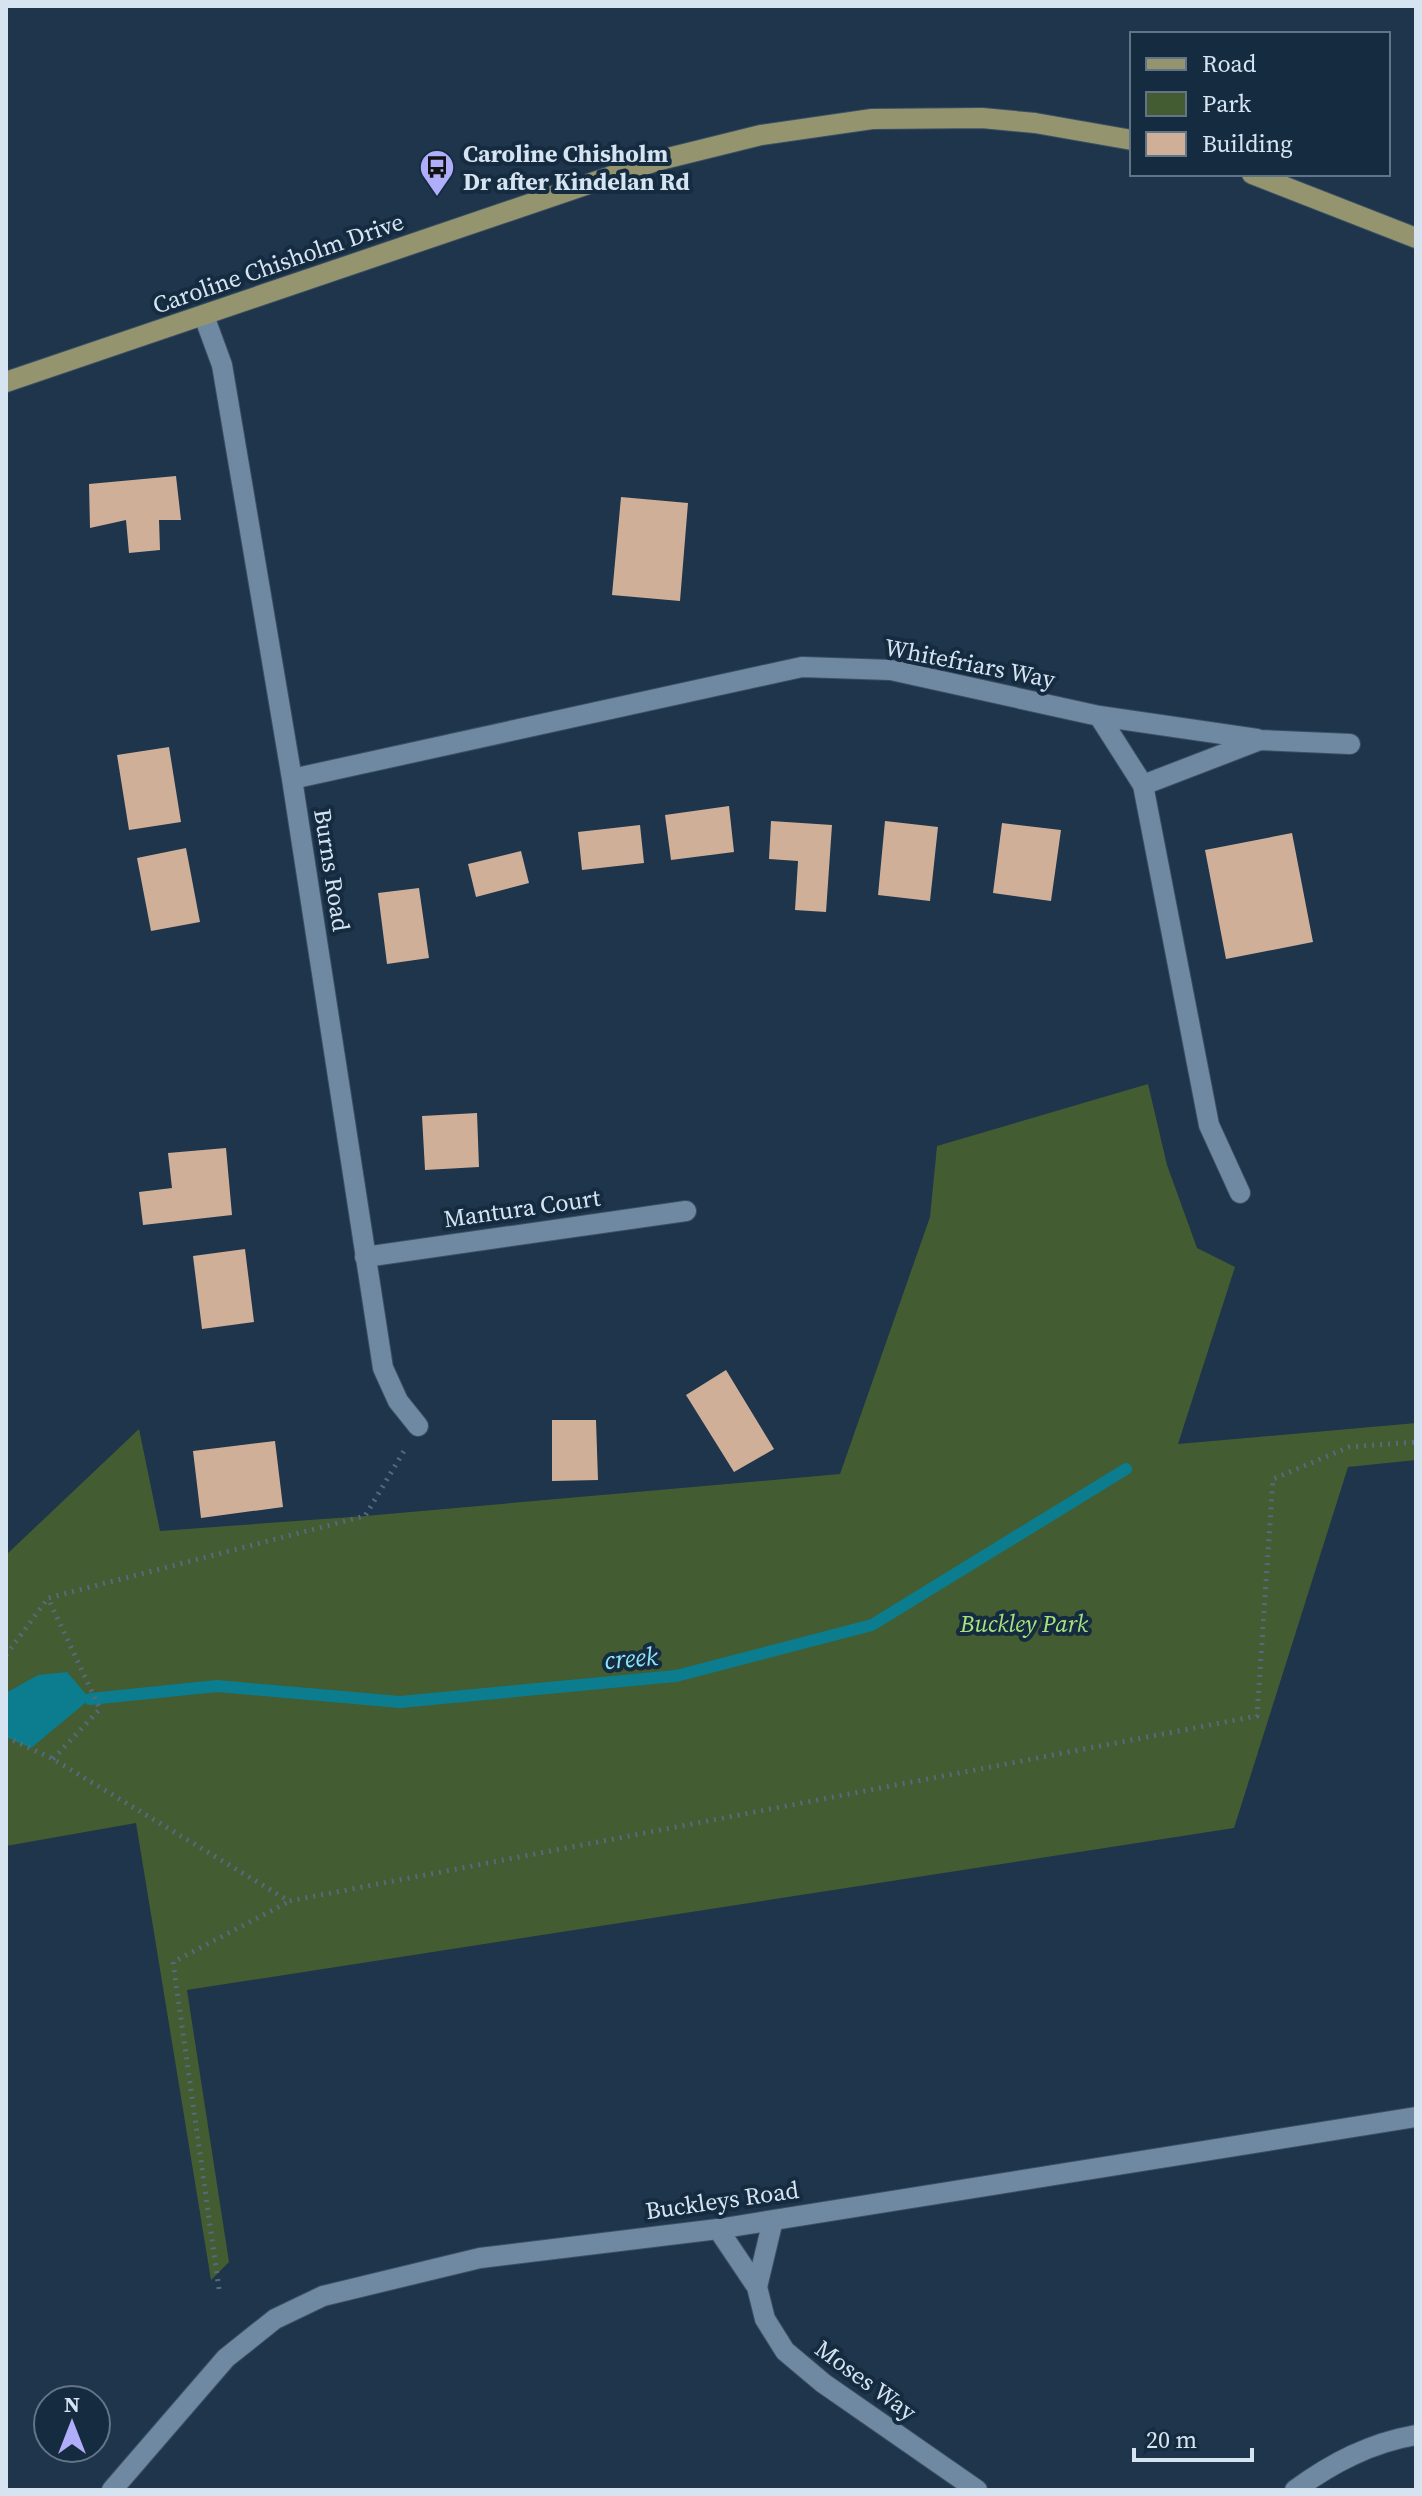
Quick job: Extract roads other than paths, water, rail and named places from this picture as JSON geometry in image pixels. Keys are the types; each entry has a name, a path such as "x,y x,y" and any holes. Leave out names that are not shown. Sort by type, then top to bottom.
{"main road":[{"name":"Caroline Chisholm Drive","path":"6,382 656,161 761,135 872,119 982,118 1050,125 1130,140"},
{"path":"1257,176 1416,238"}],"street":[{"name":"Burns Road","path":"204,316 222,365 292,779 383,1368 398,1401 418,1426"},
{"name":"Whitefriars Way","path":"292,779 802,667 891,670 1099,716 1260,740 1350,744"},
{"path":"1099,716 1143,785 1209,1125 1240,1193"},
{"path":"1143,785 1260,740"},
{"name":"Mantura Court","path":"365,1257 686,1211"},
{"name":"Buckleys Road","path":"112,2490 226,2358 275,2319 323,2296 480,2258 718,2229 1416,2117"},
{"name":"Moses Way","path":"757,2287 773,2220"},
{"name":"Moses Way","path":"718,2229 757,2287 765,2319 774,2336 799,2365 977,2490"},
{"path":"1295,2490 1344,2458 1377,2444 1416,2435"}],"waterway":[{"name":"creek","path":"90,1699 217,1686 400,1702 676,1676 872,1625 1126,1469"}],"place":[{"name":"Caroline Chisholm Dr after Kindelan Rd","path":"437,198"}],"park label":[{"name":"Buckley Park","path":"1024,1623"}]}
